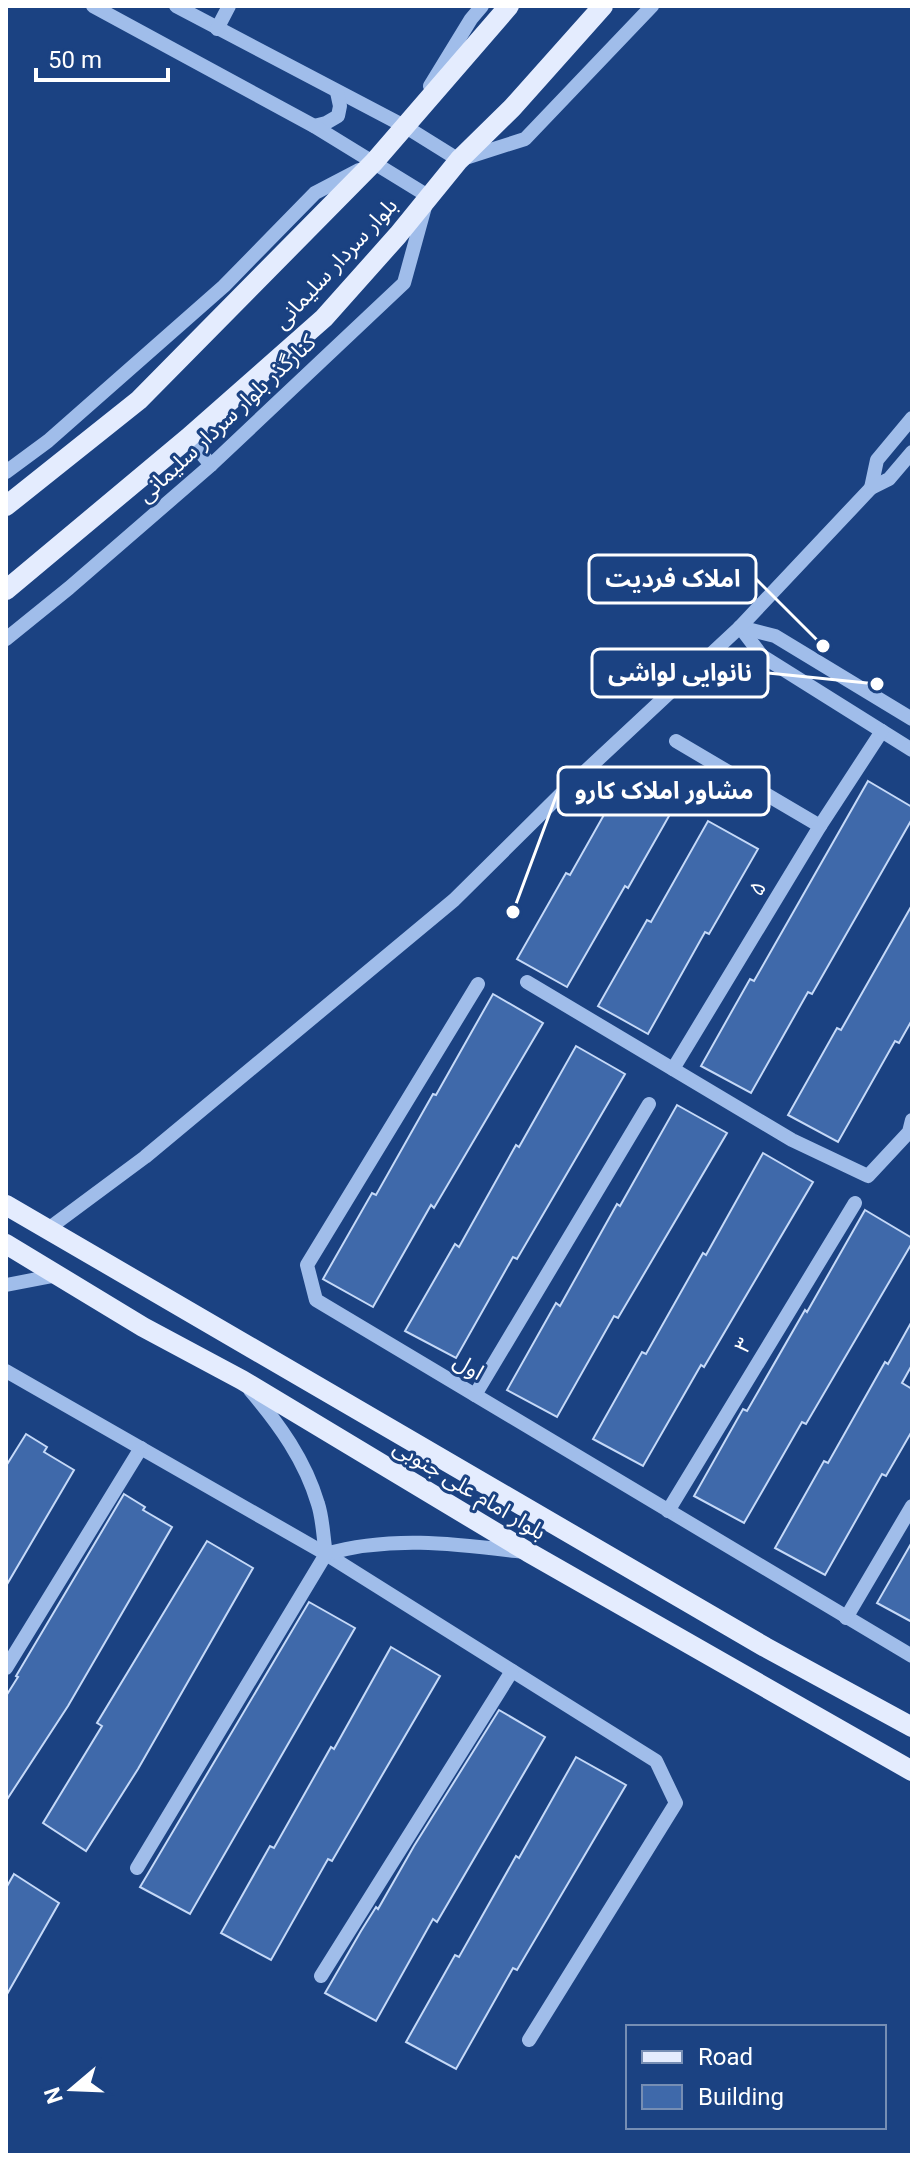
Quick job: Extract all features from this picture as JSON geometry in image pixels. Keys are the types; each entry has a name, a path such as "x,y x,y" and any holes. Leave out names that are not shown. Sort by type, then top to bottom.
{"main road":[{"name":"بلوار سردار سلیمانی","path":"6,506 139,400 374,162 509,6"},
{"name":"بلوار سردار سلیمانی","path":"6,590 188,438 324,318 459,160 512,108 603,6"},
{"name":"بلوار امام علی جنوبی","path":"6,1205 765,1647 912,1727"},
{"name":"بلوار امام علی جنوبی","path":"6,1244 143,1327 235,1376 528,1552 912,1771"},
{"path":"235,1376 245,1344"}],"street":[{"path":"93,6 314,126 428,196"},
{"path":"176,6 406,127 459,160 525,139 652,6"},
{"path":"217,29 229,6"},
{"path":"406,127 471,19 482,6"},
{"path":"314,126 338,116 340,106 337,92"},
{"path":"6,472 48,441 224,286 315,193 374,162"},
{"name":"کنارگذر بلوار سردار سلیمانی","path":"6,639 211,465 404,283 428,196"},
{"path":"120,377 139,400"},
{"path":"871,488 877,460 912,418"},
{"path":"188,438 211,465"},
{"path":"48,1229 145,1157 454,900 561,794 740,627 871,488 889,479 912,452"},
{"path":"740,627 775,636 912,719"},
{"path":"740,627 762,656 912,750"},
{"name":"۵","path":"673,1069 820,826 882,731"},
{"path":"676,741 820,826"},
{"path":"527,982 792,1140 868,1176 909,1132 912,1120"},
{"name":"اول","path":"478,984 307,1265 316,1300 912,1656"},
{"path":"475,1395 649,1104"},
{"name":"۳","path":"668,1511 855,1203"},
{"path":"6,1285 58,1275"},
{"path":"6,1371 326,1554 656,1761 676,1803 529,2040"},
{"path":"137,1868 326,1554 318,1504 302,1463 280,1425 235,1376"},
{"path":"6,1668 141,1448"},
{"path":"846,1618 912,1506"},
{"path":"326,1554 355,1546 436,1542 528,1552"},
{"path":"321,1976 512,1671"}],"building":[{"path":"627,774 677,802 567,987 517,959 566,873 570,875"},
{"path":"868,781 912,807 912,819 812,994 808,992 751,1093 701,1066 750,979 754,981"},
{"path":"708,821 758,849 709,934 705,932 648,1034 598,1006 647,920 651,922"},
{"path":"912,905 912,1020 899,1043 895,1041 838,1142 788,1115 837,1028 841,1030"},
{"path":"493,994 543,1023 434,1208 431,1205 373,1307 323,1279 372,1193 376,1195 433,1094 436,1095"},
{"path":"576,1046 625,1074 517,1259 513,1257 456,1358 405,1331 455,1244 459,1247 516,1145 519,1147"},
{"path":"677,1105 727,1133 618,1318 614,1316 557,1417 507,1390 556,1303 560,1306 617,1204 620,1206"},
{"path":"763,1153 813,1182 643,1466 593,1439 642,1352 646,1354 703,1253 706,1255"},
{"path":"865,1210 912,1238 912,1243 744,1523 694,1496 743,1409 747,1411"},
{"path":"912,1321 912,1365 902,1383 912,1389 912,1431 886,1476 882,1474 825,1575 775,1548 824,1461 828,1463"},
{"path":"26,1434 47,1447 44,1452 74,1470 6,1586 6,1466"},
{"path":"124,1494 145,1507 143,1510 172,1527 68,1706 6,1801 6,1696"},
{"path":"207,1541 253,1568 138,1769 86,1851 43,1823 102,1726 97,1723"},
{"path":"912,1542 912,1622 877,1603"},
{"path":"309,1602 355,1628 190,1914 140,1887"},
{"path":"391,1647 440,1676 332,1861 328,1859 271,1960 221,1933 270,1846 274,1848 331,1747 334,1749"},
{"path":"499,1710 545,1737 437,1922 433,1919 376,2021 325,1993"},
{"path":"576,1757 626,1785 517,1970 513,1968 456,2069 406,2042 455,1955 459,1957 516,1856 519,1858"},
{"path":"14,1874 59,1903 6,1996 6,1888"}],"place":[{"name":"املاک فردیت","path":"823,646"},
{"name":"نانوایی لواشی","path":"877,684"},
{"name":"مشاور املاک کارو","path":"513,912"}]}
